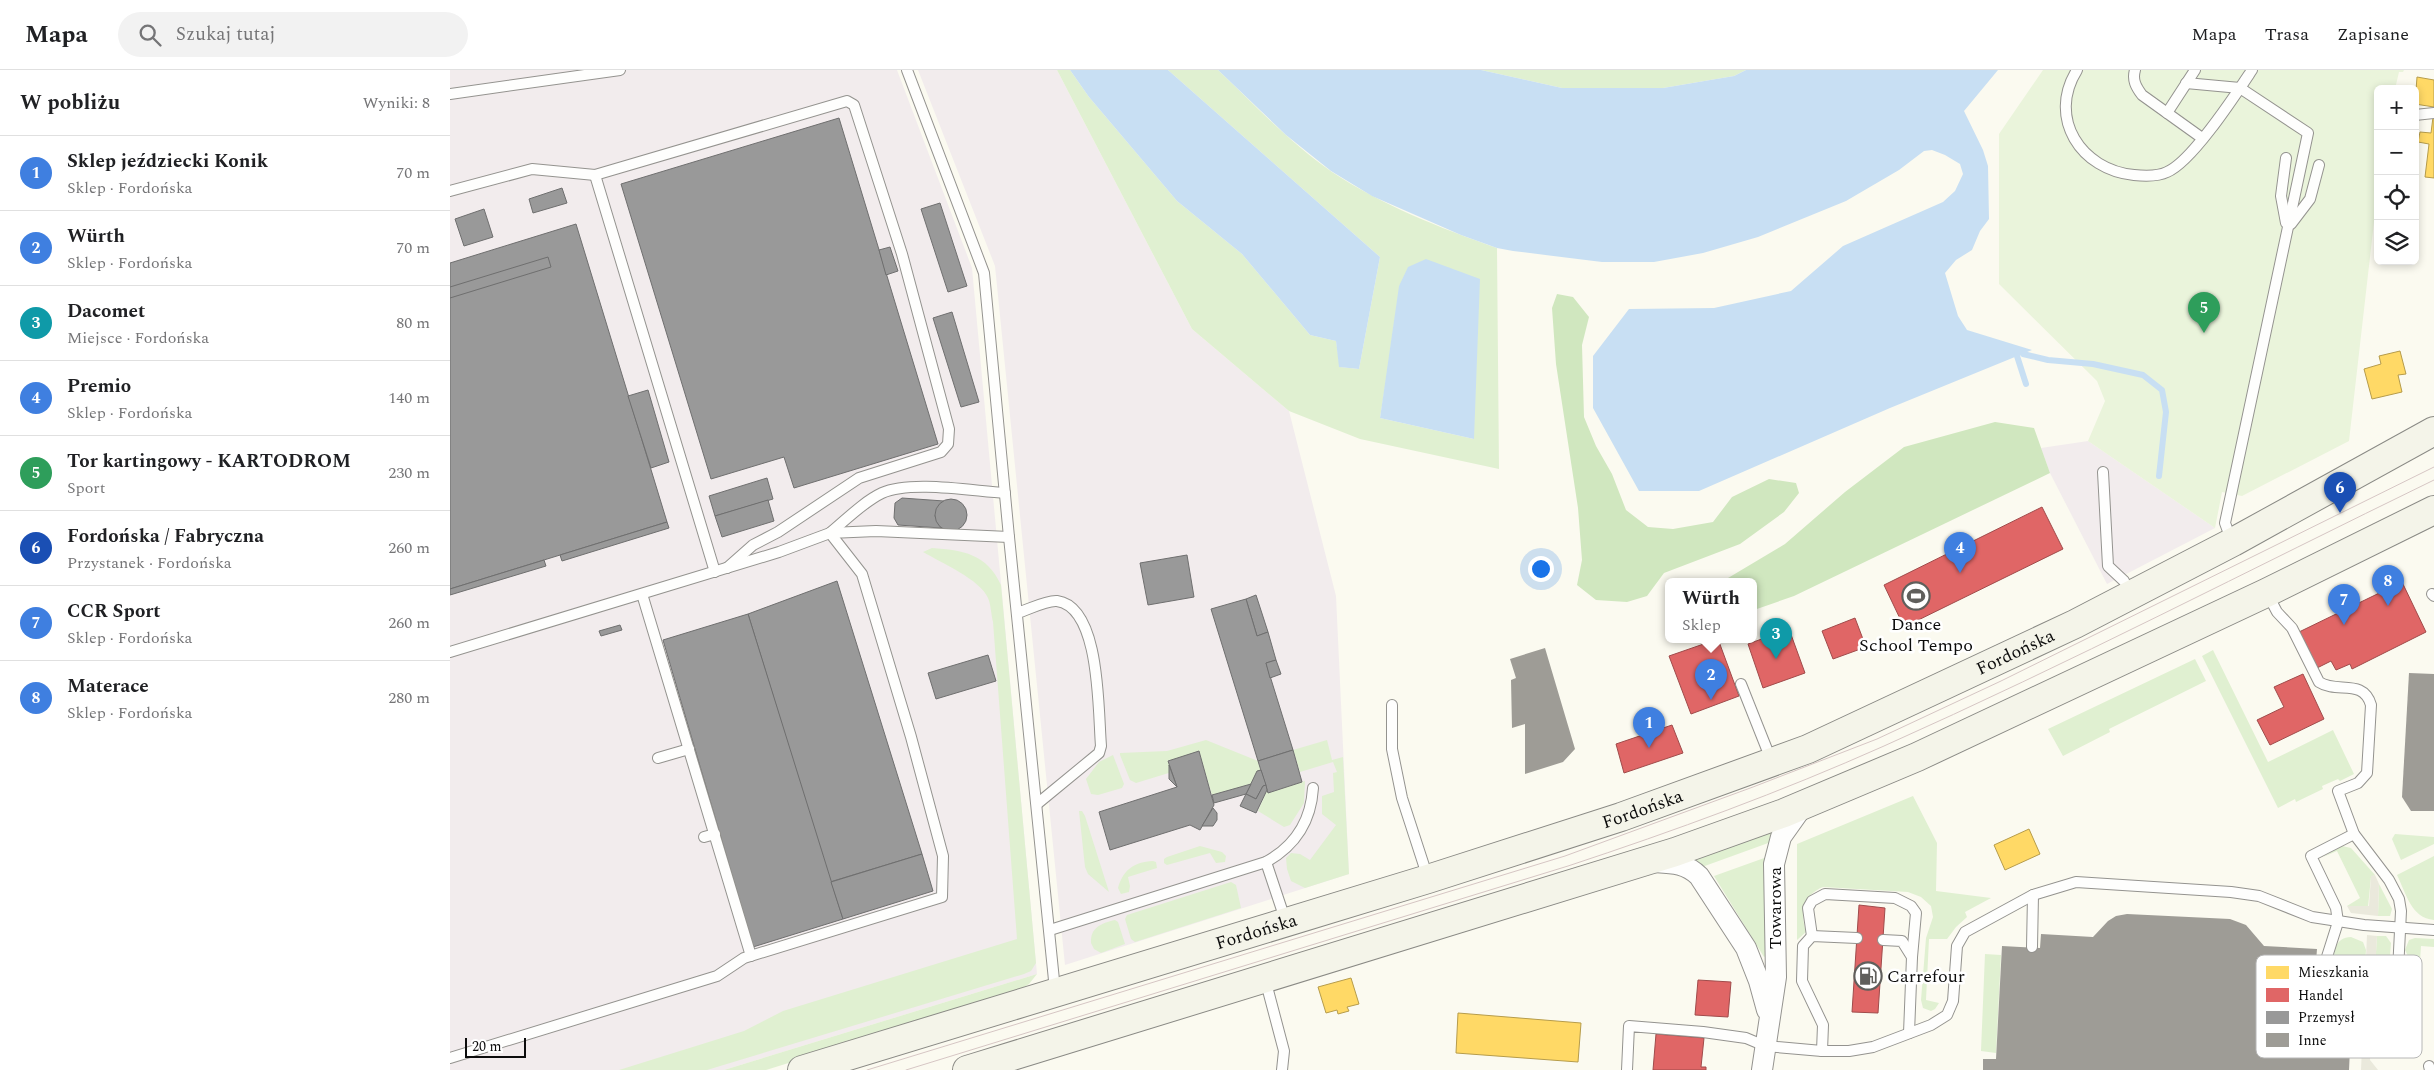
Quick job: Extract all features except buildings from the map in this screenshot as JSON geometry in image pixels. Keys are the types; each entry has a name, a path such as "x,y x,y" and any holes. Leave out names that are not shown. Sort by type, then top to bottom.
{"main road":[{"name":"Fordońska","path":"802,1070 1428,879 1621,817 1808,749 1997,662 2131,595 2233,542 2434,431"},
{"path":"966,1070 1643,862 1805,805 1917,757 2354,550 2434,510"}],"street":[{"path":"2354,550 2434,523"},
{"name":"Towarowa","path":"1762,1070 1764,1046 1776,977 1774,864 1777,846 1789,823 1805,805"},
{"name":"Towarowa","path":"1643,862 1678,864 1691,868 1699,876 1746,948 1759,980 1769,1020"}],"lane":[{"path":"450,94 620,70"},
{"path":"907,70 984,273 1056,994"},
{"path":"2077,70 2068,92 2068,123 2074,139 2086,157 2106,169 2146,176 2167,172 2182,163 2252,70"},
{"path":"2135,70 2133,75 2135,86 2142,95 2202,138"},
{"path":"2167,113 2195,70"},
{"path":"2186,83 2240,88 2308,133 2225,523 2233,542"},
{"path":"450,191 532,170 595,175 847,101 854,105 902,254 949,429 948,444 941,452 859,478 778,532 753,545 727,568"},
{"path":"2419,114 2434,112"},
{"path":"2286,158 2281,196 2287,231"},
{"path":"2287,231 2310,199 2318,165"},
{"path":"595,175 715,572"},
{"path":"2103,472 2108,566 2124,581 2131,595"},
{"path":"830,533 871,499 894,489 932,488 1005,493"},
{"path":"450,652 715,572 830,533 876,531 1009,537"},
{"path":"450,1058 717,976 744,958 942,897 942,856 911,737 862,574 830,533"},
{"path":"2266,592 2277,612 2292,628 2320,682 2332,687 2348,686 2360,689 2369,698 2371,705 2367,773 2358,782 2338,791 2354,834 2399,899 2399,955"},
{"path":"642,594 751,956"},
{"path":"1017,613 1055,601 1066,604 1083,623 1092,645 1101,746 1099,753 1037,804"},
{"path":"1741,684 1772,762"},
{"path":"1392,705 1392,749 1402,798 1428,879"},
{"path":"658,758 689,749"},
{"path":"1050,930 1266,862 1284,850 1297,836 1309,813 1314,788"},
{"path":"704,838 714,834"},
{"path":"2328,955 2338,922 2336,908 2311,856 2354,834"},
{"path":"1266,862 1287,923"},
{"path":"1627,1070 1629,1026 1746,1038 1764,1046 1822,1051 1861,1050 1909,1033 1944,1018 1950,1011 1954,1001 1956,946 1965,932 2033,895 2076,882 2216,890 2259,896 2312,917 2338,922 2434,930"},
{"path":"1812,936 1808,908 1812,901 1825,894 1895,898 1911,906 1916,913 1909,1033"},
{"path":"2032,947 2033,895"},
{"path":"1812,936 1803,946 1802,981 1823,1025 1822,1051"},
{"path":"1812,936 1857,938"},
{"path":"1883,940 1902,941 1912,957"},
{"path":"1265,978 1284,1051 1282,1070"}],"shaded area":[{"path":"450,70 897,70 972,268 1037,974 724,1070 450,1070"},
{"path":"918,70 1057,70 1192,329 1289,411 1336,596 1349,874 1065,965 995,266"},
{"path":"2088,441 2215,528 2107,584 2050,473 2041,448"},
{"path":"2375,875 2379,884 2378,916 2351,913 2347,906 2369,906 2371,876"},
{"path":"2367,935 2377,936 2376,955 2366,955"},
{"path":"2362,1058 2370,1058 2378,1070 2361,1070"}],"green space":[{"path":"1057,70 1070,70 1089,97 1177,201 1242,254 1310,335 1336,341 1340,367 1359,369 1380,257 1168,70 1218,70 1287,136 1332,172 1371,195 1412,215 1497,248 1499,469 1360,439 1289,411 1192,329","holes":["1387,374 1474,439 1380,418"]},
{"path":"1481,70 1746,70 1734,76 1663,88 1562,88"},
{"path":"2043,70 2404,70 2399,72 2396,85 2374,85 2374,222 2349,441 2242,496 2222,492 2215,528 2088,441 2105,401 2097,381 1999,284 1999,134"},
{"path":"1557,294 1573,297 1589,317 1582,345 1584,417 1596,446 1612,474 1626,510 1648,527 1673,529 1713,522 1732,497 1769,479 1796,483 1799,493 1784,512 1740,544 1664,573 1647,596 1627,602 1596,600 1577,585 1582,560 1578,508 1556,364 1552,308"},
{"path":"1995,422 2034,428 2050,473 1794,596 1757,609 1757,578 1728,578 1785,544 1845,492 1904,447"},
{"path":"932,548 964,552 981,560 989,566 1001,585 1036,963 1031,971 1024,974 707,1070 619,1070 744,1031 783,1011 1017,939 993,622 990,604 984,591 969,578 923,552"},
{"path":"2213,650 2268,762 2333,730 2354,774 2340,781 2338,779 2322,786 2323,789 2296,802 2295,799 2278,808 2202,656"},
{"path":"2195,659 2206,681 2109,729 2110,732 2063,756 2048,729"},
{"path":"1206,740 1258,761 1261,770 1257,772 1251,784 1212,795 1199,752 1168,761 1172,772 1136,783 1130,780 1120,755 1120,753 1167,751"},
{"path":"1327,740 1332,760 1343,757 1349,874 1305,888 1291,881 1286,858 1291,853 1300,854 1310,860 1336,825 1322,814 1322,796 1334,792 1333,773 1337,772 1333,762 1300,772 1293,750"},
{"path":"1113,755 1124,784 1122,788 1098,795 1091,794 1086,779 1099,762"},
{"path":"1305,781 1304,803 1290,825 1284,827 1258,811 1267,790 1268,793"},
{"path":"1913,796 1937,843 1936,891 1991,898 1965,912 1967,917 1947,939 1929,939 1926,1000 1939,1003 1931,1011 1923,1008 1921,1000 1926,938 1933,917 1931,906 1921,897 1908,892 1823,887 1816,890 1807,899 1803,911 1806,932 1797,940 1797,844"},
{"path":"1079,811 1082,811 1085,816 1109,892 1088,874 1085,867"},
{"path":"1775,830 1771,842 1702,867 1691,859"},
{"path":"2395,834 2434,837 2434,844 2401,860 2392,839"},
{"path":"1200,846 1222,852 1226,856 1225,862 1216,863 1210,853 1167,865 1164,863 1164,859 1167,857"},
{"path":"2342,846 2351,848 2375,875 2371,877 2368,907 2347,906 2360,898 2337,851 2323,857"},
{"path":"2434,856 2434,920 2420,915 2410,904 2397,875"},
{"path":"1767,857 1769,953 1764,957 1714,876"},
{"path":"1156,862 1157,868 1128,877 1129,892 1121,894 1118,888 1126,872 1135,865"},
{"path":"1231,882 1236,885 1241,908 1135,942 1131,939 1125,919 1127,915"},
{"path":"2379,884 2392,909 2390,916 2378,916"},
{"path":"1115,920 1118,922 1125,944 1101,953 1094,949 1091,943 1092,934 1097,927"},
{"path":"2377,936 2386,936 2391,943 2390,955 2376,955"},
{"path":"2351,937 2363,942 2366,955 2334,955 2339,942"},
{"path":"2415,938 2434,939 2434,947 2421,946 2420,955 2408,955 2405,950 2409,940"},
{"path":"1985,954 2001,955 1996,1053 1981,1051"},
{"path":"1037,974 1029,984 1014,993 766,1070 724,1070"}],"water":[{"path":"1070,70 1168,70 1380,257 1359,369 1339,367 1336,341 1310,335 1242,254 1177,201 1089,97"},
{"path":"1218,70 1481,70 1562,88 1663,88 1734,76 1746,70 1998,70 1964,111 1983,150 1988,166 1989,219 1980,231 1972,250 1956,260 1945,273 1958,316 1967,330 2032,350 1890,408 1699,491 1639,491 1593,408 1593,356 1629,309 1714,308 1791,291 1843,246 1943,202 1955,191 1963,174 1960,164 1932,150 1924,151 1899,170 1846,201 1758,237 1703,253 1654,262 1602,262 1513,251 1497,248 1461,235 1372,196 1331,171 1286,135"},
{"path":"1426,259 1480,279 1474,439 1380,418 1399,286 1408,267"}],"waterway":[{"path":"2023,354 2048,360 2093,364 2143,375 2162,390 2166,412 2159,476"},
{"path":"2017,356 2026,384"}],"tram line":[{"path":"867,1070 1565,856 1753,787 1877,739 2001,681 2434,467"},
{"path":"906,1070 1568,866 1767,795 1884,746 2023,682 2434,480"}],"place":[{"name":"Tor kartingowy - KARTODROM","path":"2204,333"},
{"name":"Fordońska / Fabryczna","path":"2340,513"},
{"name":"Premio","path":"1960,573"},
{"name":"Dance School Tempo","path":"1916,596"},
{"name":"Materace","path":"2388,606"},
{"name":"CCR Sport","path":"2344,625"},
{"name":"Dacomet","path":"1776,659"},
{"name":"Würth","path":"1711,700"},
{"name":"Sklep jeździecki Konik","path":"1649,748"},
{"name":"Carrefour","path":"1868,976"}]}
